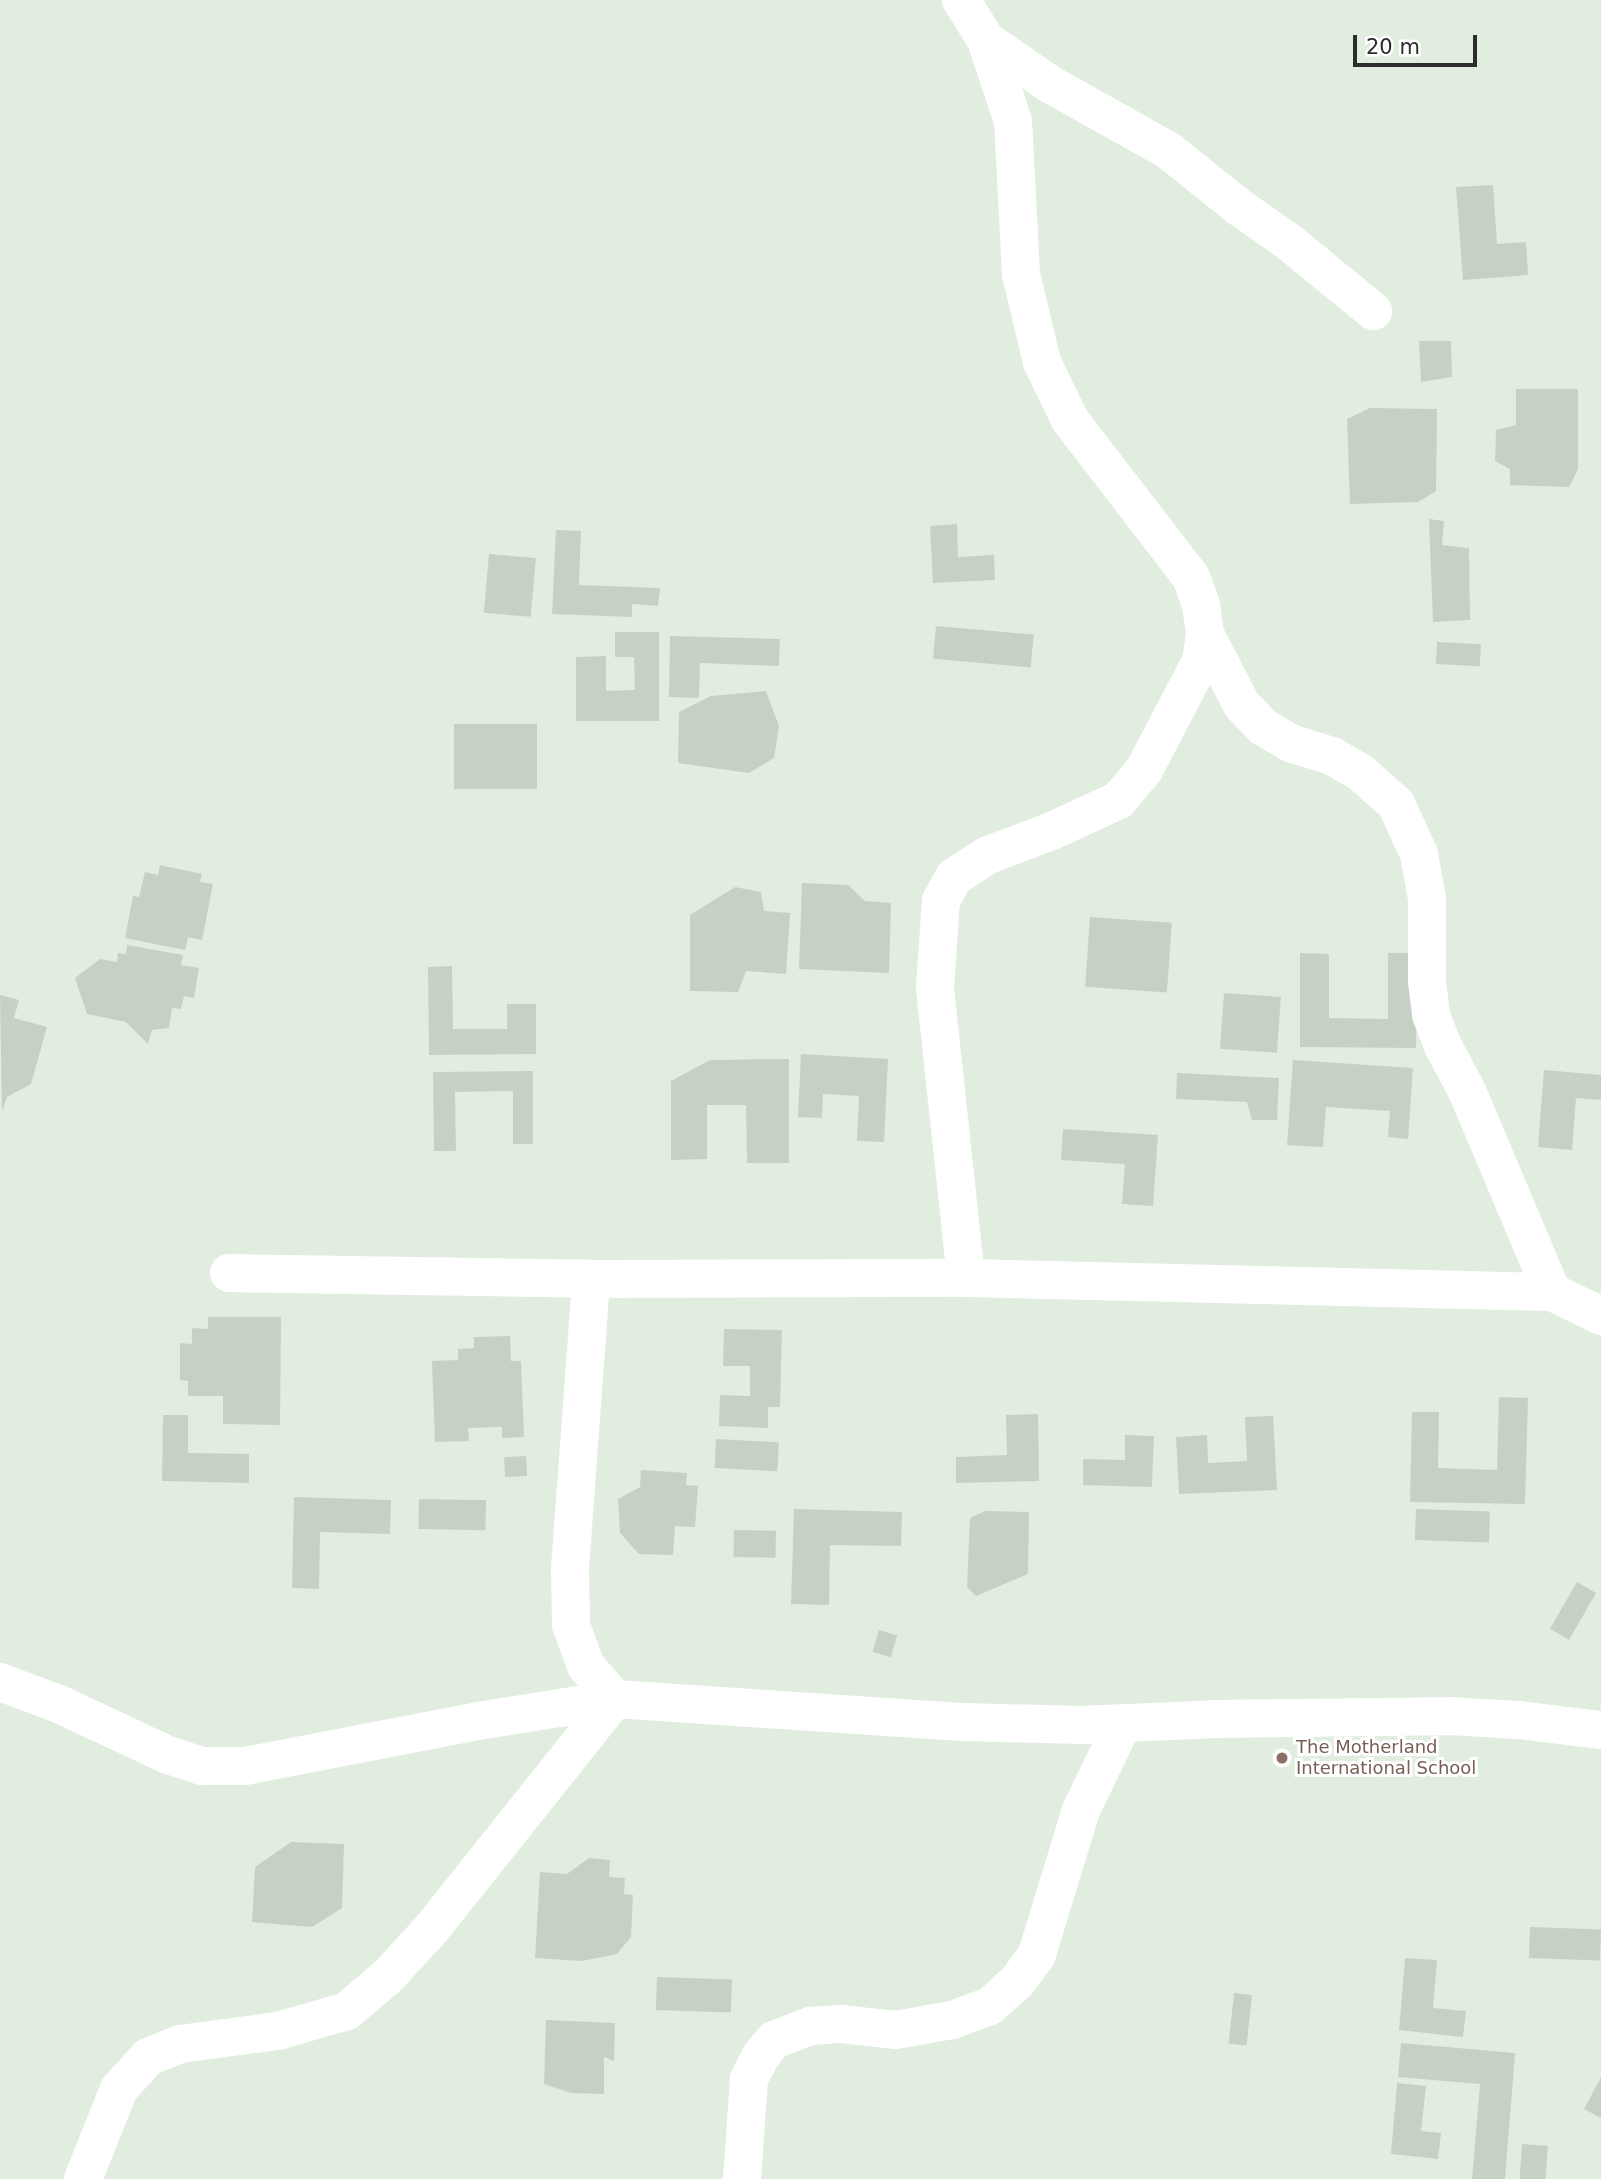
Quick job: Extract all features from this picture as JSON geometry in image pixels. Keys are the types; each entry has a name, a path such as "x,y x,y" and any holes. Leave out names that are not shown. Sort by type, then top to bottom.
{"street":[{"path":"961,0 986,40 1013,121 1021,274 1042,362 1070,420 1083,439 1191,577 1201,605 1205,634 1201,662 1144,770 1119,800 1052,831 988,855 954,877 942,900 935,988 966,1278"},
{"path":"986,40 1048,83 1169,151 1239,207 1289,242 1373,311"},
{"path":"1205,634 1242,705 1263,727 1293,744 1342,761 1360,772 1396,804 1419,855 1427,899 1427,981 1431,1015 1443,1046 1467,1091 1552,1292"},
{"path":"229,1273 591,1279 966,1278 1552,1292 1601,1316"},
{"path":"591,1279 570,1568 571,1625 586,1666 615,1699"},
{"path":"0,1682 60,1704 167,1755 202,1766 245,1766 478,1721 615,1699 965,1722 1123,1723 1449,1716 1519,1720 1601,1730"},
{"path":"83,2179 119,2089 148,2057 180,2044 278,2031 347,2011 388,1975 432,1928 615,1699"},
{"path":"742,2179 749,2079 760,2057 774,2040 810,2026 841,2024 895,2030 952,2020 990,2006 1017,1982 1038,1954 1081,1810 1123,1723"}],"building":[{"path":"1493,185 1497,244 1526,242 1528,275 1463,280 1456,187"},
{"path":"1419,341 1451,341 1452,377 1421,382"},
{"path":"1516,389 1578,389 1578,469 1569,487 1510,485 1510,469 1495,461 1496,430 1516,425"},
{"path":"1370,408 1437,409 1436,491 1418,502 1350,504 1347,419"},
{"path":"1429,519 1444,521 1442,545 1469,548 1470,620 1433,622"},
{"path":"957,524 958,557 994,555 995,580 933,583 930,526"},
{"path":"556,530 581,531 579,585 660,588 658,606 632,604 632,617 552,614"},
{"path":"489,554 536,558 531,617 484,613"},
{"path":"936,626 1034,635 1031,667 933,659"},
{"path":"615,632 659,632 659,721 576,721 576,657 606,656 606,691 635,690 634,657 615,657"},
{"path":"670,636 780,639 779,666 700,663 699,698 669,697"},
{"path":"1437,642 1481,644 1480,666 1436,664"},
{"path":"766,691 779,726 774,758 749,773 678,763 679,712 711,696"},
{"path":"454,724 537,724 537,789 454,789"},
{"path":"160,865 202,874 200,882 213,884 202,940 188,937 185,950 125,938 133,896 139,897 145,872 158,875"},
{"path":"802,883 848,885 865,901 891,903 889,973 799,969"},
{"path":"735,887 761,892 764,911 790,913 786,974 746,971 738,992 690,991 690,915"},
{"path":"1090,917 1172,923 1167,993 1085,987"},
{"path":"127,945 183,955 181,965 199,968 194,998 184,996 181,1009 172,1008 169,1028 152,1030 148,1044 126,1022 87,1014 75,978 100,959 117,962 118,953 126,954"},
{"path":"1300,953 1329,954 1329,1018 1388,1019 1388,953 1418,953 1416,1048 1300,1047"},
{"path":"452,966 453,1029 507,1029 507,1004 536,1004 536,1054 429,1055 428,967"},
{"path":"1224,993 1281,997 1277,1053 1220,1049"},
{"path":"0,995 19,1000 14,1018 47,1027 31,1084 7,1097 2,1112"},
{"path":"801,1054 888,1059 884,1142 857,1141 859,1096 823,1094 822,1118 798,1117"},
{"path":"789,1059 789,1163 747,1163 746,1105 707,1105 707,1159 671,1160 671,1081 710,1060"},
{"path":"1293,1060 1413,1068 1408,1139 1388,1137 1390,1111 1326,1107 1323,1147 1287,1145"},
{"path":"1544,1070 1601,1075 1601,1100 1576,1098 1572,1150 1538,1147"},
{"path":"533,1071 533,1144 513,1144 513,1091 455,1092 456,1151 434,1151 433,1072"},
{"path":"1177,1073 1279,1078 1277,1120 1252,1120 1247,1102 1176,1099"},
{"path":"1063,1129 1158,1135 1153,1206 1122,1204 1125,1164 1061,1160"},
{"path":"208,1317 281,1317 280,1425 223,1424 223,1396 188,1396 188,1381 180,1380 180,1343 192,1344 192,1328 208,1329"},
{"path":"724,1329 782,1330 780,1407 768,1407 768,1428 719,1426 720,1395 750,1396 750,1366 723,1366"},
{"path":"510,1336 511,1361 521,1361 524,1437 502,1438 502,1427 468,1428 469,1441 435,1442 432,1361 458,1360 458,1349 474,1348 474,1337"},
{"path":"1499,1397 1528,1398 1525,1504 1410,1502 1412,1412 1439,1412 1438,1468 1497,1470"},
{"path":"1038,1414 1039,1481 956,1483 956,1457 1007,1455 1006,1415"},
{"path":"163,1415 188,1415 188,1453 249,1454 249,1483 162,1481"},
{"path":"1273,1416 1277,1490 1179,1494 1176,1437 1207,1435 1208,1463 1247,1461 1245,1417"},
{"path":"1125,1435 1154,1436 1152,1487 1083,1485 1083,1459 1125,1460"},
{"path":"716,1439 779,1442 777,1471 714,1468"},
{"path":"526,1456 527,1476 505,1477 504,1457"},
{"path":"641,1470 687,1473 686,1485 698,1486 695,1527 675,1526 673,1555 639,1554 620,1533 618,1499 640,1487"},
{"path":"294,1497 391,1500 390,1534 320,1532 319,1589 292,1588"},
{"path":"419,1499 486,1500 485,1530 418,1529"},
{"path":"794,1509 902,1512 901,1546 830,1545 829,1605 791,1604"},
{"path":"1416,1509 1490,1512 1489,1543 1415,1540"},
{"path":"985,1511 1029,1512 1028,1574 976,1596 967,1587 970,1518"},
{"path":"734,1530 776,1531 776,1558 734,1557"},
{"path":"1577,1582 1596,1593 1569,1640 1550,1629"},
{"path":"879,1630 897,1635 891,1657 873,1652"},
{"path":"291,1842 344,1844 342,1908 312,1927 252,1922 255,1867"},
{"path":"589,1858 610,1860 609,1877 625,1878 624,1894 633,1895 631,1937 617,1954 582,1961 535,1958 540,1872 567,1874"},
{"path":"1530,1927 1601,1929 1600,1960 1529,1958"},
{"path":"1405,1958 1437,1960 1433,2008 1466,2011 1463,2037 1399,2030"},
{"path":"657,1977 732,1980 731,2013 656,2010"},
{"path":"1234,1993 1252,1995 1247,2046 1229,2044"},
{"path":"546,2020 615,2023 614,2061 604,2057 604,2094 571,2093 544,2084"},
{"path":"1401,2043 1515,2053 1505,2179 1472,2179 1480,2084 1398,2077"},
{"path":"1601,2077 1601,2118 1584,2109"},
{"path":"1397,2083 1426,2086 1421,2131 1441,2133 1438,2159 1391,2154"},
{"path":"1522,2144 1548,2146 1546,2179 1520,2179"}],"place":[{"name":"The Motherland International School","path":"1282,1758"}]}
